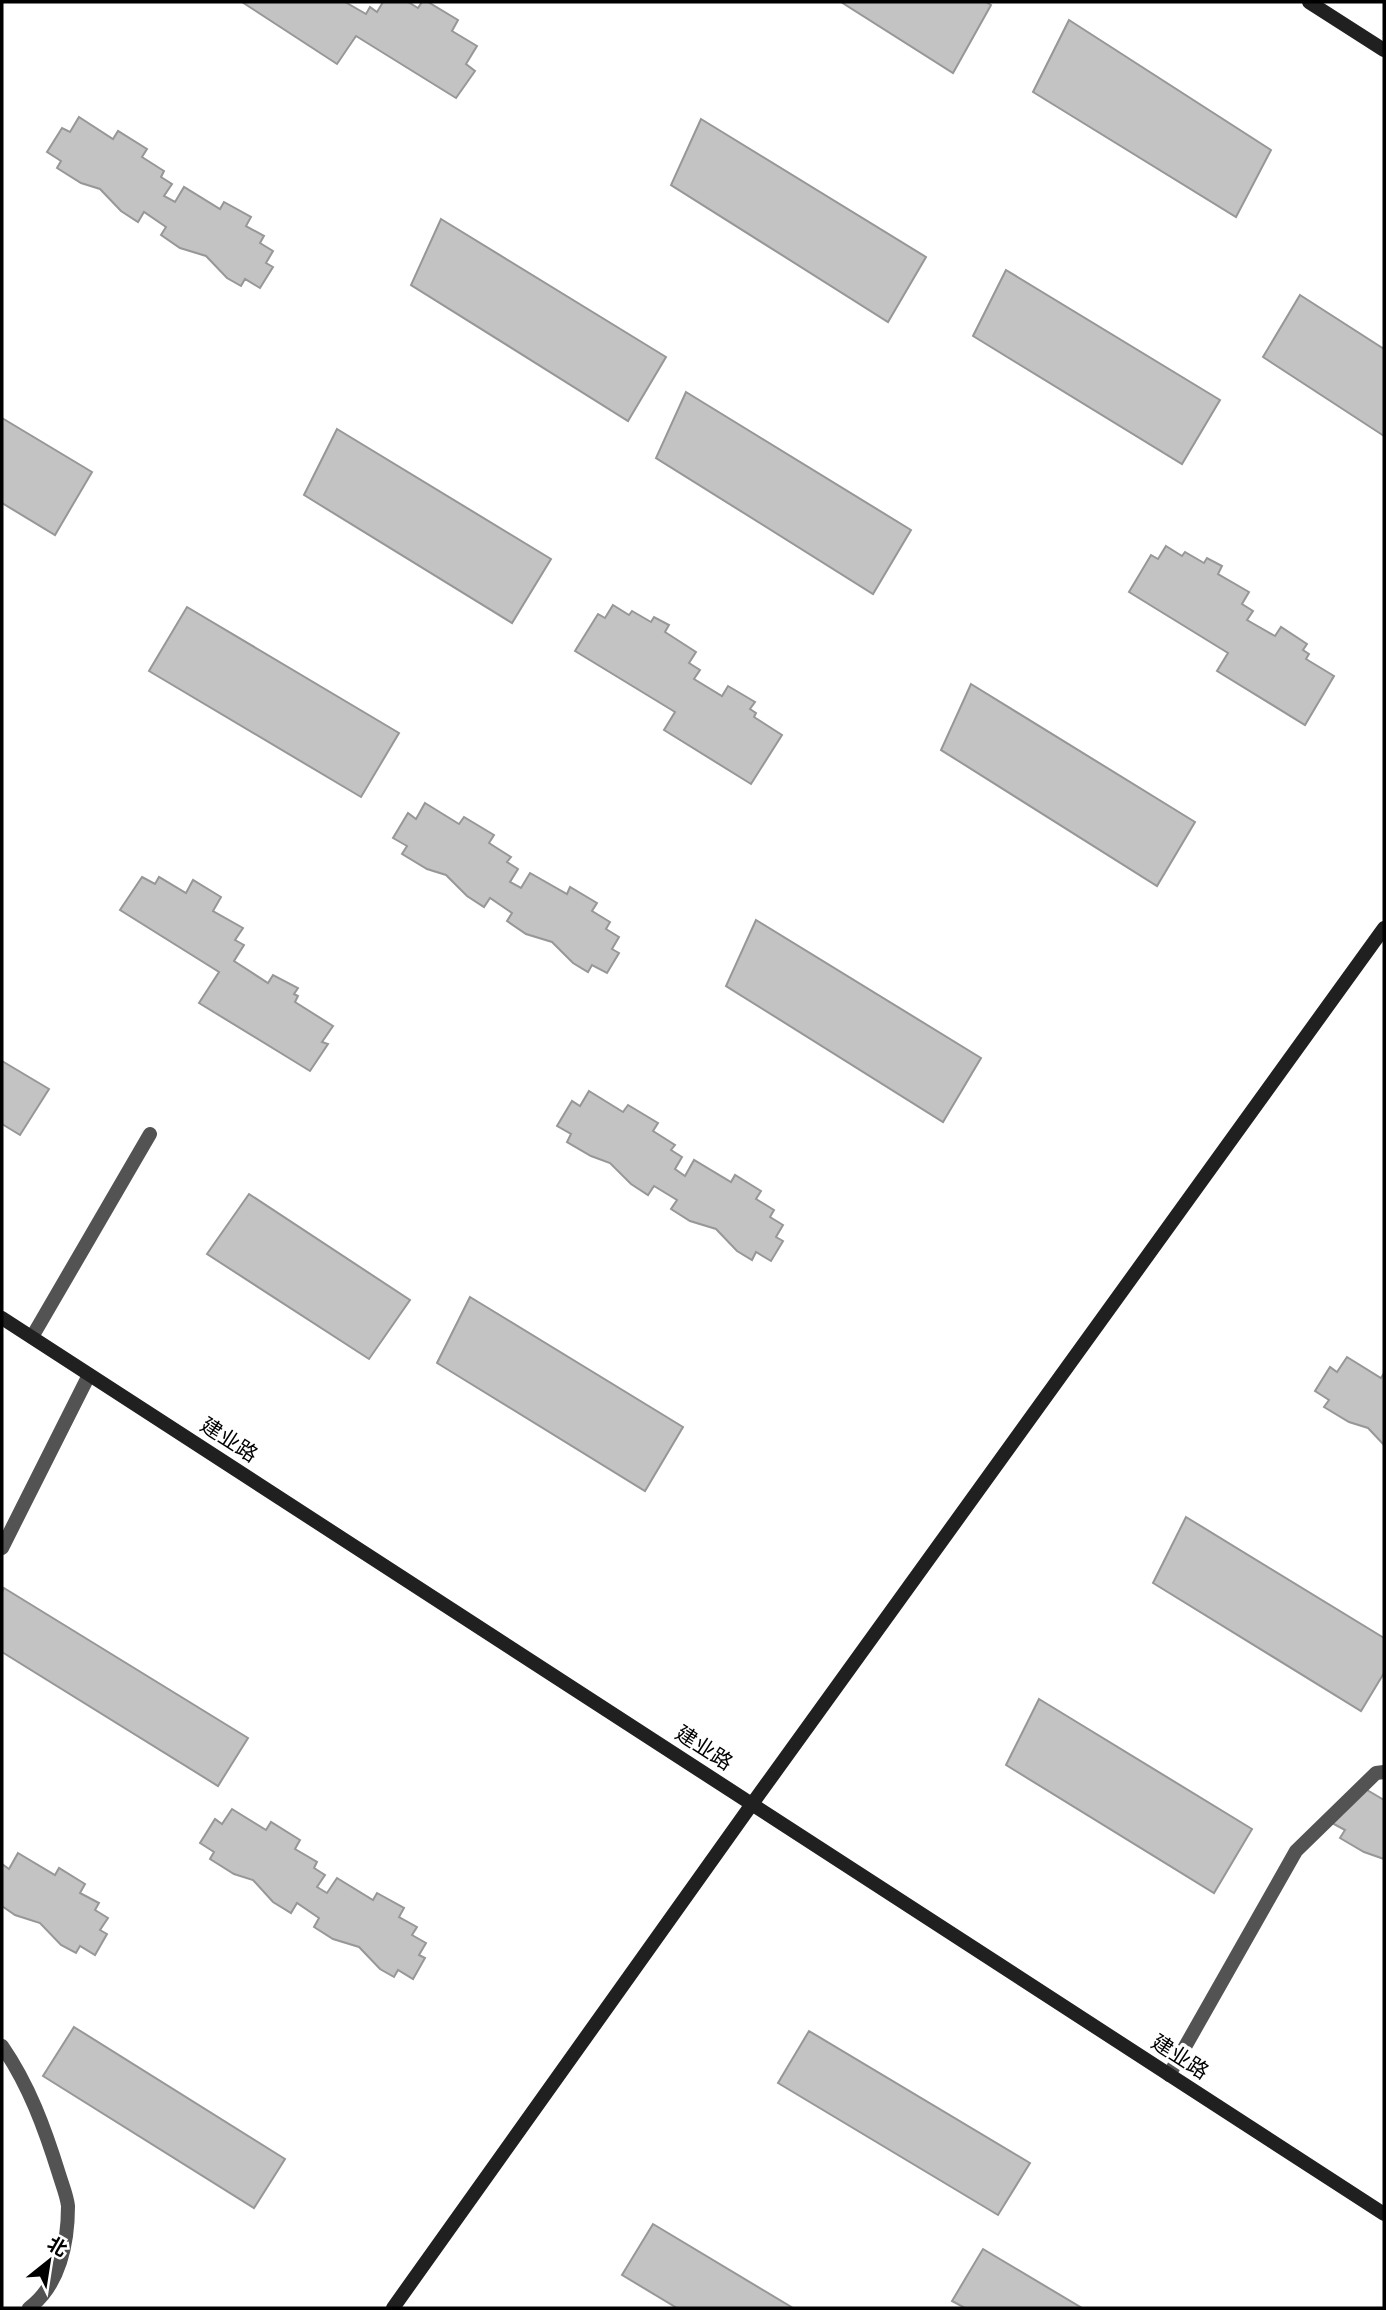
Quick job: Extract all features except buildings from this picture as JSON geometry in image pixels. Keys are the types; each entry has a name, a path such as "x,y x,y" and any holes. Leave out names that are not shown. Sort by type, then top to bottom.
{"street":[{"path":"1309,2 1384,50"},
{"path":"393,2308 752,1804 1384,928"},
{"path":"32,1338 150,1134"},
{"name":"建业路","path":"2,1318 1384,2214"},
{"path":"2,1548 89,1375"},
{"path":"1169,2074 1296,1851 1376,1773 1384,1772"},
{"path":"2,2046 14,2063 43,2123 68,2203 62,2262 40,2300 29,2308"}]}
